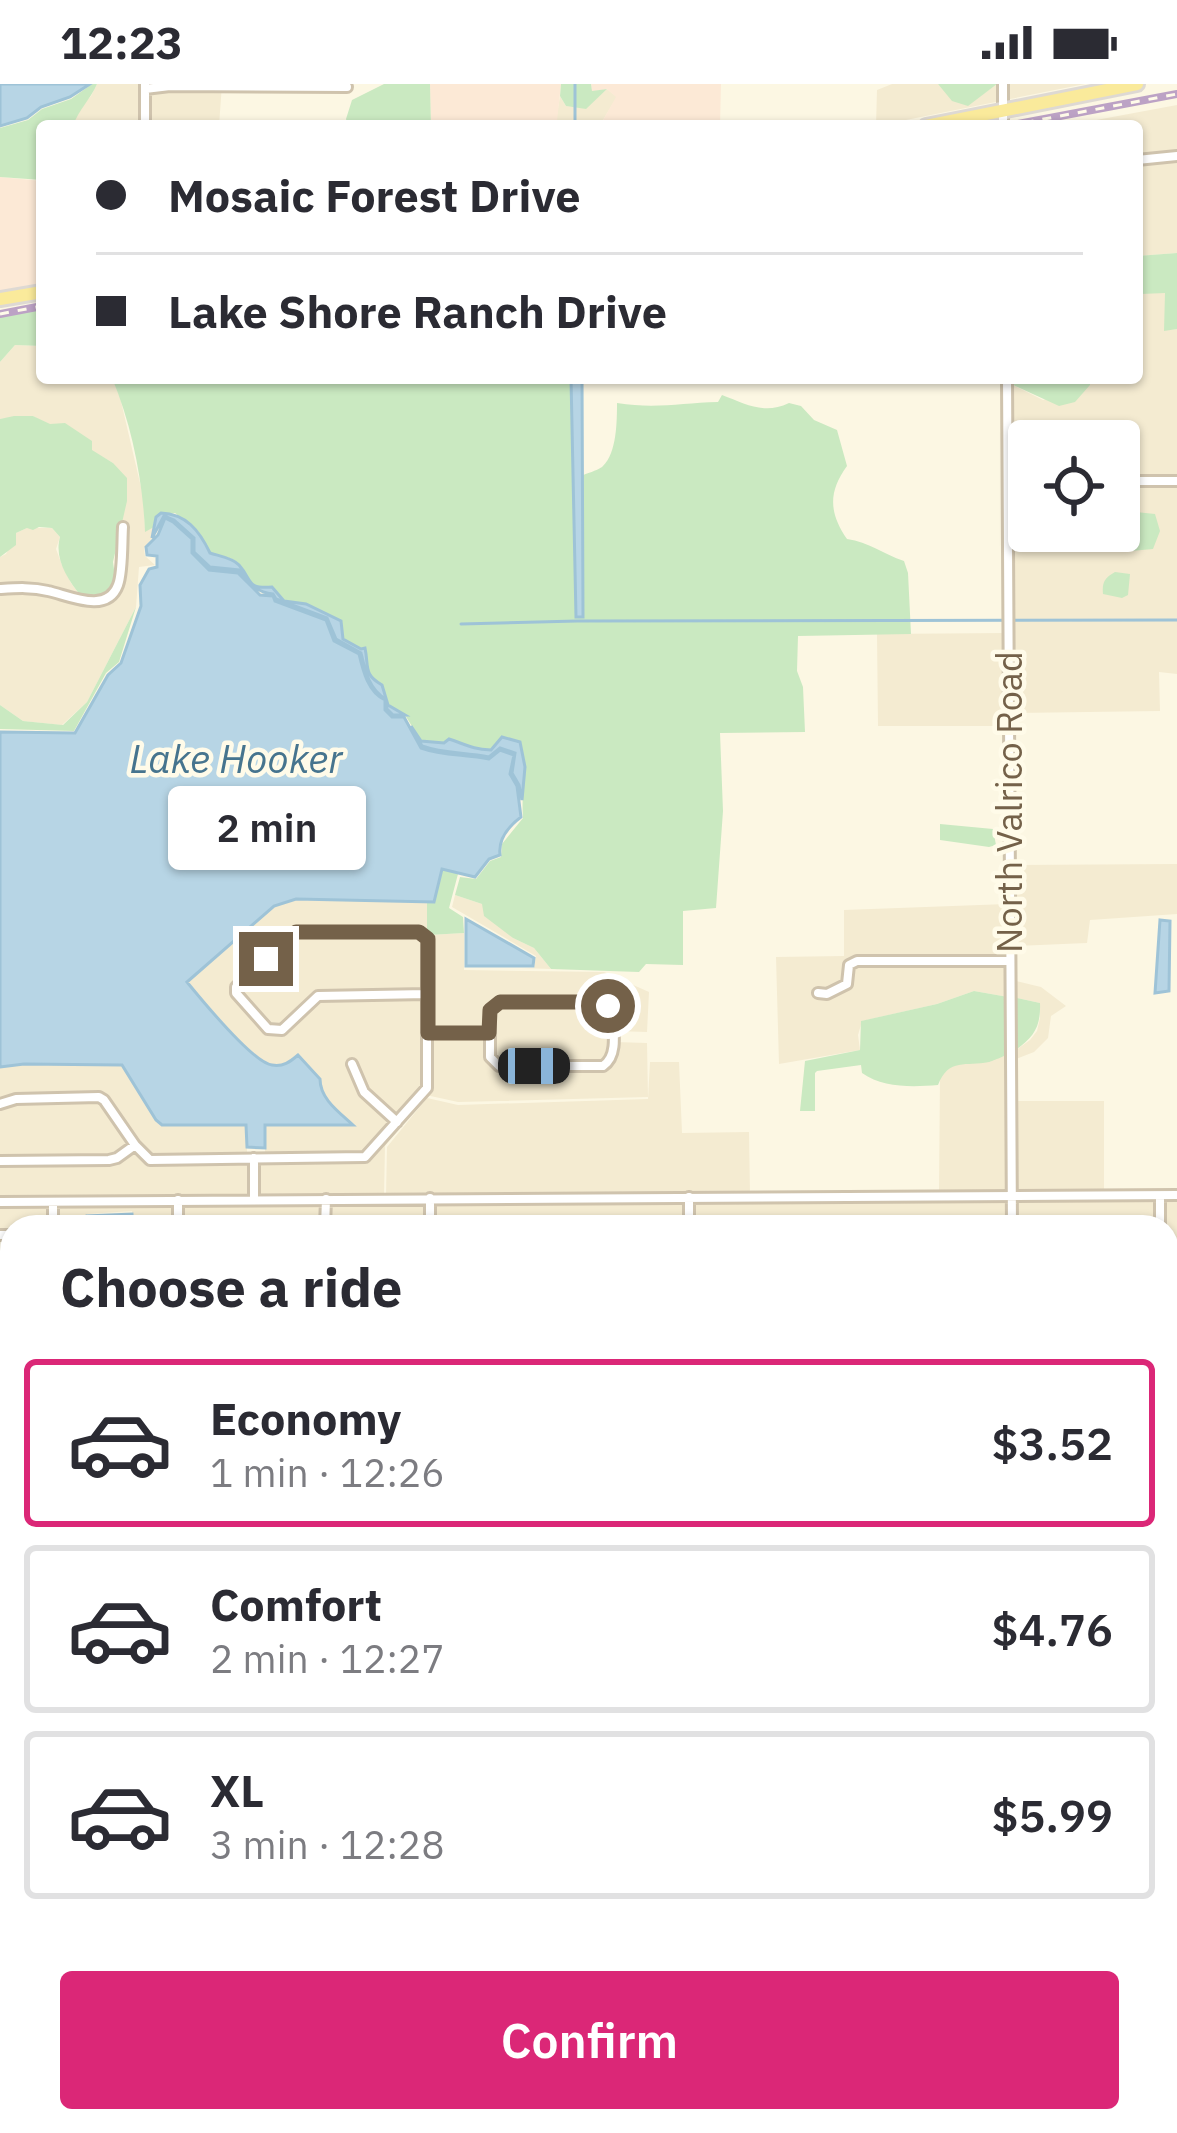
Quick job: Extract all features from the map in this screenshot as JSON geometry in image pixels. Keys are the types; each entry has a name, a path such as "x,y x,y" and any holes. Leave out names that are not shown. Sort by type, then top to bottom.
{"main road":[{"path":"1003,119 1137,84"},
{"path":"0,299 36,293"}],"street":[{"path":"1003,84 1003,119"},
{"path":"146,120 146,86 347,87"},
{"path":"1143,159 1177,156"},
{"name":"North Valrico Road","path":"1006,384 1008,447"},
{"path":"1140,481 1177,481"},
{"path":"0,589 26,587 101,601 118,585 123,527"},
{"name":"North Valrico Road","path":"1009,552 1012,1215"},
{"path":"0,1103 99,1097 150,1160 365,1157 427,1088 428,939 419,932 296,932 239,982 236,993 268,1029 276,1031 318,996 427,994"},
{"path":"818,993 827,994 847,984 849,965 857,961 1010,961"},
{"path":"500,1002 603,1002 612,1011 613,1054 603,1066 499,1066 490,1057 489,1033 490,1010 500,1002"},
{"path":"428,1033 489,1033"},
{"path":"352,1064 364,1092 397,1122"},
{"path":"0,1161 110,1160 135,1145"},
{"path":"254,1158 254,1199"},
{"path":"1160,1196 1160,1215"},
{"path":"0,1202 1177,1196"},
{"path":"689,1197 689,1215"},
{"path":"430,1198 430,1215"},
{"path":"326,1199 326,1215"},
{"path":"178,1200 178,1215"},
{"path":"53,1202 53,1215"}],"shaded area":[{"path":"97,84 143,84 143,120 75,120"},
{"path":"148,84 222,84 219,120 148,120"},
{"path":"430,84 561,84 557,120 431,120"},
{"path":"591,84 721,84 720,120 603,120 616,97 607,89 592,92"},
{"path":"892,84 938,84 968,105 997,84 1085,84 906,120 876,120 877,90"},
{"path":"607,89 617,97 603,120 556,120 560,96 566,106 586,108"},
{"path":"1177,105 1177,253 1143,256 1143,120 1096,120"},
{"path":"0,177 36,180 36,286 0,293"},
{"path":"1143,293 1166,293 1165,330 1177,329 1177,674 1159,672 1160,711 1012,713 1011,552 1140,552 1140,420 1009,420 1009,384 1043,400 1090,384 1143,384"},
{"path":"15,345 36,346 36,384 115,384 144,500 145,531 154,527 144,548 155,565 139,567 136,607 87,702 62,725 23,721 0,705 0,592 25,590 101,604 121,585 122,524 113,463 33,416 0,419 0,362"},
{"path":"52,528 60,537 56,549 80,595 107,594 90,599 0,587 0,557 16,533"},
{"path":"1006,633 1007,726 878,726 877,634"},
{"path":"1177,864 1177,914 1090,920 1087,943 1015,946 1016,981 1041,987 1066,1006 1051,1016 1048,1038 1034,1052 1016,1059 1017,1101 1104,1101 1104,1192 1014,1192 1013,1052 1037,1031 1040,1003 1013,997 1012,865"},
{"path":"455,895 482,904 513,938 534,948 551,969 521,968 534,968 536,956 452,907"},
{"path":"296,899 427,902 429,935 464,933 464,970 604,972 649,992 647,1032 615,1031 615,1042 647,1043 648,1097 458,1102 426,1095 385,1146 384,1196 0,1197 0,1067 122,1065 156,1120 162,1124 247,1125 247,1154 265,1154 265,1125 351,1123 330,1104 299,1055 275,1066 256,1059 187,982 274,906"},
{"path":"1007,904 1007,958 857,958 846,965 844,982 815,995 828,996 848,987 851,967 858,964 1007,964 1008,997 974,991 862,1021 860,1050 779,1064 776,957 844,956 844,910"},
{"path":"1008,1054 1009,1192 939,1193 940,1077 951,1066"},
{"path":"650,1062 679,1062 682,1133 749,1132 750,1194 386,1196 387,1147 427,1098 458,1105 648,1099"},
{"path":"1009,1198 1010,1215 691,1215 692,1200"},
{"path":"1014,1198 1158,1198 1157,1215 1015,1215"},
{"path":"1163,1198 1177,1198 1177,1215 1162,1215"},
{"path":"687,1200 686,1215 433,1215 432,1201"},
{"path":"427,1201 428,1215 328,1215 328,1202"},
{"path":"323,1202 323,1215 133,1215 132,1211 56,1215 56,1205"},
{"path":"0,1205 51,1205 51,1215 0,1215"}],"green space":[{"path":"97,84 76,120 36,120 36,180 0,177 0,128"},
{"path":"384,84 430,84 431,120 346,120 352,100"},
{"path":"561,84 591,84 592,91 607,89 586,109 566,106 560,96"},
{"path":"938,84 997,84 968,106 952,101"},
{"path":"1177,253 1177,329 1164,331 1165,293 1143,294 1143,256"},
{"path":"36,310 36,346 15,345 0,362 0,317"},
{"path":"114,384 571,384 576,617 583,616 583,475 608,460 617,403 718,402 722,395 763,408 789,403 801,406 814,420 837,430 847,466 833,502 847,539 904,561 911,634 798,636 805,732 720,733 723,811 716,908 683,911 683,965 646,964 639,972 551,969 534,948 484,916 482,904 455,895 460,877 476,879 490,861 501,857 502,844 523,818 520,742 502,737 491,750 475,751 449,739 444,743 421,741 405,715 388,705 382,685 371,679 361,649 343,639 341,621 306,604 284,601 269,586 252,584 236,562 209,553 198,531 175,513 156,517 154,527 145,532 142,493"},
{"path":"1011,384 1090,384 1075,402 1059,406"},
{"path":"14,416 65,423 92,441 92,450 127,478 127,501 113,562 116,584 107,594 81,596 63,568 60,537 52,528 16,533 16,545 0,557 0,419"},
{"path":"1140,512 1155,514 1160,531 1153,549 1140,550"},
{"path":"1115,572 1130,574 1128,595 1122,598 1103,594 1104,581"},
{"path":"136,607 119,662 106,673 74,731 0,729 0,705 23,721 63,725 87,702"},
{"path":"940,824 993,829 996,845 940,840"},
{"path":"441,868 458,874 449,908 463,917 464,933 427,932 427,902 434,901"},
{"path":"974,991 1008,997 1008,1054 953,1067 938,1085 888,1084 862,1073 861,1065 817,1071 815,1111 800,1111 805,1061 860,1050 861,1021"},
{"path":"1013,997 1040,1003 1034,1032 1013,1052"}],"water":[{"path":"0,84 90,84 27,118 0,126"},
{"path":"571,384 582,384 583,617 576,617"},
{"path":"161,513 191,525 210,553 236,563 254,585 272,587 284,601 306,604 341,621 343,639 365,648 369,673 382,685 388,705 405,715 393,715 387,709 386,699 369,679 361,653 336,639 327,618 276,599 257,589 239,570 210,567 194,552 194,538 174,520 164,516 152,538"},
{"name":"Lake Hooker","path":"165,518 192,539 192,553 209,570 238,573 260,595 273,596 275,601 326,620 334,641 359,654 370,686 385,700 385,710 392,717 404,717 421,748 489,759 500,750 514,755 510,774 517,786 521,817 505,833 500,855 489,859 475,877 442,869 434,902 296,899 274,906 187,982 263,1062 280,1065 298,1055 320,1079 327,1099 353,1125 265,1125 265,1148 247,1147 246,1125 162,1125 122,1065 0,1067 0,732 75,733 108,675 121,663 141,606 140,585 149,569 157,567 157,556 147,555 146,547"},
{"path":"411,726 421,741 444,743 449,739 491,750 502,737 520,742 525,767 522,800 512,773 515,753 500,748 489,757 430,749 422,746"},
{"path":"466,919 534,958 533,966 466,966"},
{"path":"1160,920 1170,921 1169,991 1155,993"}],"waterway":[{"path":"575,84 575,120"},
{"path":"461,624 1177,620"}],"railway":[{"path":"1039,120 1177,94"},
{"path":"0,314 36,307"}],"route":[{"path":"266,959 296,932 424,934 428,939 428,1033 489,1033 490,1010 500,1002 603,1002 608,1006"}]}
